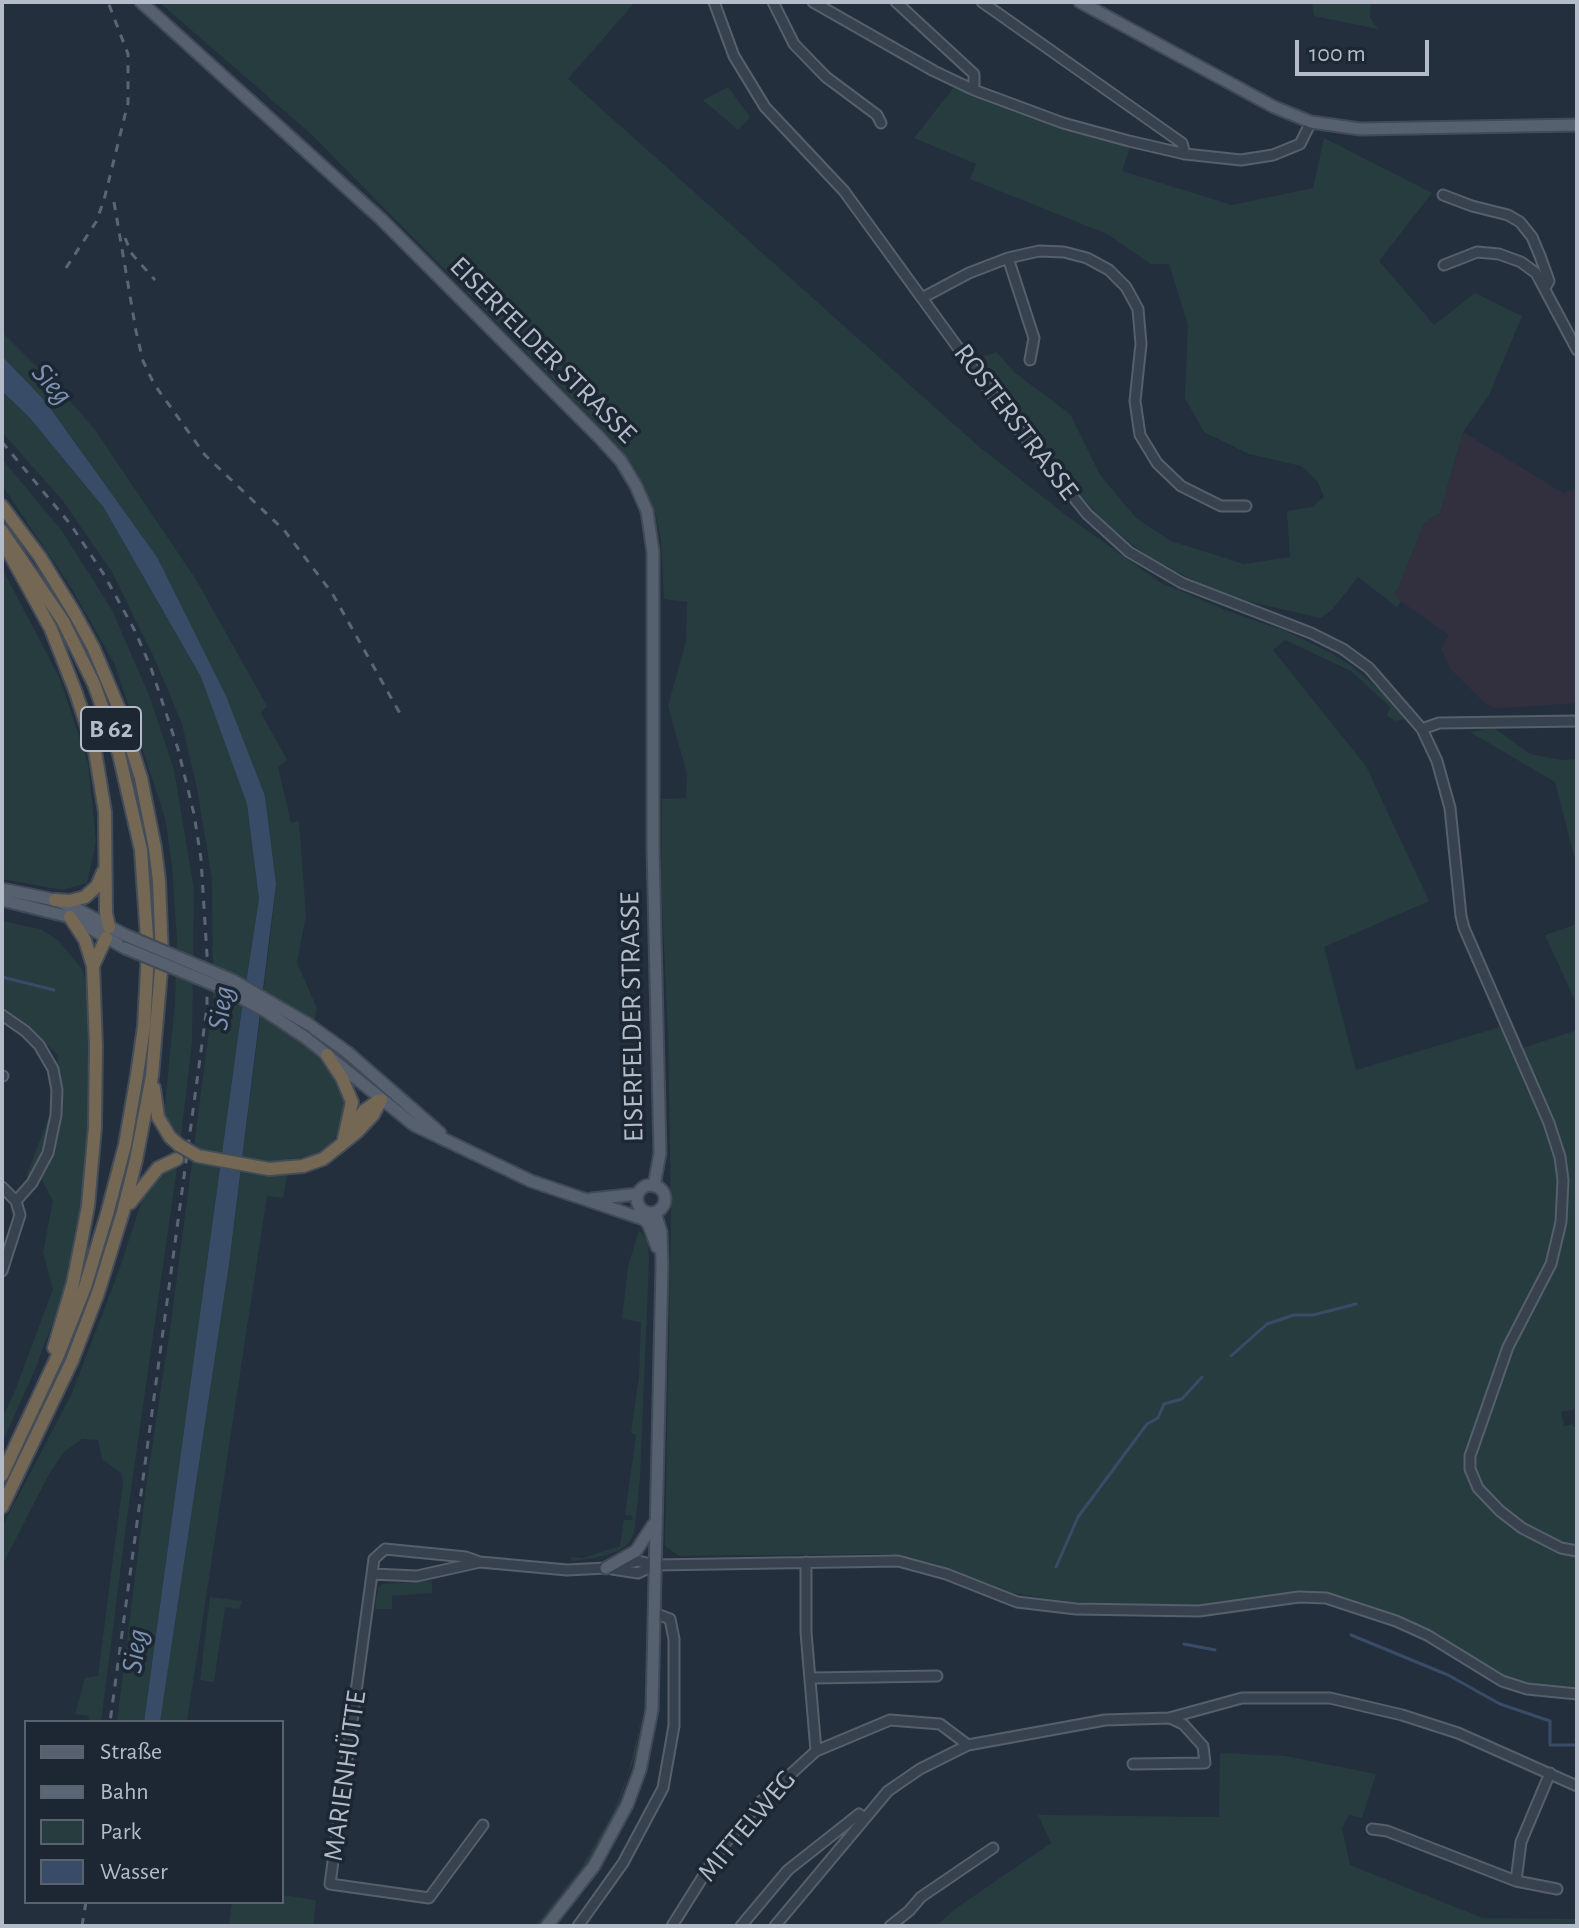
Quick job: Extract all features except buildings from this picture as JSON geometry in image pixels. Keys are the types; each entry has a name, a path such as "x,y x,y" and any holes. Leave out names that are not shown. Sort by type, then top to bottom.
{"highway":[{"name":"B 62","path":"2,506 59,586 93,647 120,711 141,778 155,848 161,921 160,998 152,1076 123,1212 98,1293 72,1361 2,1507"},
{"name":"B 62","path":"2,531 63,621 107,718 134,812 145,884 147,937 141,1051 117,1180 81,1298 2,1475"},
{"name":"B 62","path":"2,541 51,629 88,727 103,793 108,932 93,966"},
{"path":"55,900 70,901 85,897 97,886 106,865"},
{"name":"B 62","path":"25,1428 64,1315 88,1206 96,1086 93,966 85,940 70,917"},
{"path":"327,1055 342,1078 352,1102 343,1143"},
{"name":"B 62","path":"152,1076 158,1117 178,1152"},
{"name":"B 62","path":"178,1152 269,1169 303,1166 323,1159 343,1143 364,1111 386,1094"},
{"name":"B 62","path":"123,1212 151,1175 178,1152"}],"main road":[{"name":"EISERFELDER STRASSE","path":"141,2 381,219 599,437 621,461 647,511 653,552 653,849 660,1153 654,1186 663,1193 665,1201 655,1213 661,1232 662,1265 652,1710 640,1770 627,1805 600,1856 547,1926"},
{"path":"1080,2 1274,107 1311,122 1360,129 1577,125"},
{"path":"2,889 55,900 125,942 227,990 267,1012 386,1094"},
{"path":"2,900 70,917 108,932"},
{"path":"125,942 234,981 308,1024 347,1052 414,1125 503,1170 643,1219 655,1237 662,1265"},
{"path":"654,1186 643,1188 638,1199 643,1211 655,1213"},
{"path":"586,1199 638,1199"},
{"path":"606,1568 636,1551 655,1521"}],"street":[{"name":"ROSTERSTRASSE","path":"714,2 734,56 765,107 844,191 1073,499 1114,540 1182,583 1311,633 1343,649 1369,668 1422,729 1442,776 1450,808 1464,928 1549,1123 1560,1157 1563,1180 1560,1230 1551,1264 1508,1347 1470,1456 1470,1469 1478,1488 1522,1528 1561,1548 1577,1551"},
{"path":"773,2 794,44 826,77 877,115 881,123"},
{"path":"813,2 920,64 974,90 1063,123 1185,154 1241,160 1273,155 1300,144 1311,122"},
{"path":"896,2 974,74 974,90"},
{"path":"982,2 1182,143 1185,154"},
{"path":"1443,195 1508,215 1520,222 1532,237 1540,256 1549,281 1545,288"},
{"path":"922,298 969,273 1008,258 1039,251 1064,252 1087,258 1109,270 1126,287 1138,309 1141,344 1135,401 1140,435 1157,463 1181,486 1221,506 1246,506"},
{"path":"1444,265 1477,252 1499,254 1536,273 1577,350"},
{"path":"1008,258 1034,338 1030,360"},
{"path":"1422,729 1439,723 1577,721"},
{"path":"2,1015 39,1045 53,1069 57,1090 56,1115 48,1153 32,1183 16,1201"},
{"path":"2,1187 19,1208 19,1225 2,1271"},
{"path":"480,1562 424,1576 372,1574 376,1556 385,1549 567,1570 606,1568 638,1561 655,1565 898,1561 946,1574 1017,1602 1076,1609 1199,1611 1299,1597 1326,1598 1396,1621 1427,1635 1502,1681 1527,1689 1577,1694"},
{"path":"806,1562 806,1632 816,1751"},
{"name":"MARIENHÜTTE","path":"372,1574 330,1884 429,1898 483,1825"},
{"path":"578,1926 623,1863 663,1788 674,1726 674,1639 670,1619 654,1613"},
{"path":"811,1678 937,1676"},
{"path":"775,1926 888,1791 920,1769 968,1745 1105,1720 1169,1718 1242,1698 1330,1698 1402,1715 1458,1733 1577,1786"},
{"path":"1133,1764 1205,1763 1203,1746 1183,1724 1169,1718"},
{"name":"MITTELWEG","path":"672,1926 721,1848 758,1804 816,1751 890,1720 940,1724 968,1745"},
{"path":"1516,1881 1521,1842 1550,1773"},
{"path":"741,1926 788,1870 859,1814 864,1818"},
{"path":"1372,1829 1387,1831 1516,1881 1557,1889"},
{"path":"890,1926 921,1897 993,1848"}],"shaded area":[{"path":"1463,432 1563,493 1577,489 1577,703 1502,708 1485,703 1451,669 1441,649 1449,635 1392,595 1398,589 1424,523 1440,513"}],"green space":[{"path":"159,2 635,2 568,79 977,445 1067,516 1161,583 1286,631 1331,653 1381,691 1404,719 1396,721 1387,716 1390,707 1351,671 1285,640 1273,650 1366,766 1429,901 1324,947 1356,1070 1500,1027 1514,1051 1577,1030 1577,1409 1561,1412 1564,1426 1577,1426 1577,1688 1559,1689 1506,1678 1429,1631 1345,1597 1301,1592 1204,1606 1072,1602 1010,1593 933,1563 888,1554 679,1556 665,1546 671,1215 668,1032 661,883 662,799 686,798 687,774 668,706 686,642 687,602 664,599 661,540 655,512 636,471 612,439 311,134"},
{"path":"1312,2 1371,2 1370,18 1378,29 1314,16"},
{"path":"955,86 1130,147 1122,171 1232,205 1313,188 1324,138 1432,193 1379,261 1434,325 1475,293 1522,316 1489,395 1463,432 1440,513 1424,523 1398,589 1393,594 1401,601 1397,607 1358,577 1332,610 1320,618 1243,600 1209,588 1148,557 1103,521 1079,494 979,358 997,352 1014,372 1070,414 1100,475 1136,518 1171,541 1244,564 1290,557 1287,511 1312,507 1324,497 1318,482 1301,466 1249,454 1204,432 1185,398 1188,325 1169,264 1151,264 1107,234 970,179 976,164 914,138"},
{"path":"728,87 750,117 738,130 703,100"},
{"path":"2,332 95,430 195,578 267,706 261,713 287,760 278,767 291,823 299,821 306,915 297,963 317,1008 309,1049 333,1072 345,1095 346,1115 340,1132 328,1146 314,1155 290,1159 283,1198 267,1196 187,1720 160,1720 229,1264 271,931 276,884 265,796 157,557 45,401 2,356"},
{"path":"2,391 29,417 104,508 201,677 247,804 259,899 144,1720 117,1720 213,1000 212,879 197,788 182,724 156,662 112,572 63,501 2,432"},
{"path":"2,459 62,531 112,610 149,695 174,770 194,889 192,1042 181,1137 164,1115 175,1003 177,940 165,818 115,665 72,589 2,485"},
{"path":"2,568 60,679 88,763 96,842 87,883 62,890 2,879"},
{"path":"1494,728 1530,754 1561,760 1577,759 1577,867 1555,782 1470,732"},
{"path":"2,921 40,929 58,940 83,970 88,999 88,1127 86,1172 64,1293 34,1372 2,1443 2,1418 53,1289 43,1252 53,1201 42,1180 26,1177 50,1114 58,1055 19,1020 2,1010"},
{"path":"1577,924 1577,1005 1545,935"},
{"path":"177,1168 101,1720 88,1720 89,1716 75,1714 85,1678 98,1676 123,1481 121,1473 102,1459 98,1440 82,1439 64,1452 49,1474 2,1566 2,1527 72,1393 118,1273 145,1191 162,1174"},
{"path":"639,1230 648,1242 649,1259 640,1479 634,1533 629,1543 619,1551 572,1561 571,1557 583,1558 620,1546 624,1520 632,1520 633,1516 625,1515 636,1435 631,1433 639,1376 641,1322 622,1319 628,1266"},
{"path":"432,1581 432,1593 392,1596 392,1609 375,1609 378,1589 382,1584"},
{"path":"210,1597 242,1601 239,1609 225,1607 214,1682 200,1680"},
{"path":"642,1716 635,1756 615,1815 578,1878 540,1926 535,1926 580,1869 613,1813 628,1774"},
{"path":"1220,1753 1285,1756 1376,1774 1362,1818 1349,1815 1342,1828 1350,1865 1483,1918 1577,1919 1577,1926 936,1926 955,1909 1051,1843 1038,1815 1219,1817"},
{"path":"284,1895 316,1900 313,1926 229,1926 232,1904 284,1904"}],"water":[{"path":"2,356 45,401 157,557 226,696 265,796 276,884 229,1264 160,1720 144,1720 259,899 247,804 201,677 104,508 29,417 2,391"}],"waterway":[{"path":"2,977 54,990"},
{"path":"1231,1356 1267,1324 1294,1315 1313,1315 1356,1304"},
{"path":"1056,1567 1078,1517 1147,1424 1158,1418 1164,1404 1182,1399 1202,1377"},
{"path":"1351,1635 1448,1675 1500,1704 1550,1721 1550,1745 1577,1745"},
{"path":"1184,1644 1215,1650"}],"railway":[{"path":"66,268 96,222 128,103 128,54 108,2"},
{"path":"114,202 136,331 143,361 154,384 205,455 284,530 332,593 402,717"},
{"path":"125,238 132,254 155,280"},
{"path":"2,442 71,525 103,573 135,631 178,749 201,859 207,1007 110,1720"},
{"path":"82,1926 86,1904"}],"water label":[{"name":"Sieg","path":"52,384"},
{"name":"Sieg","path":"221,1008"},
{"name":"Sieg","path":"135,1651"}]}
